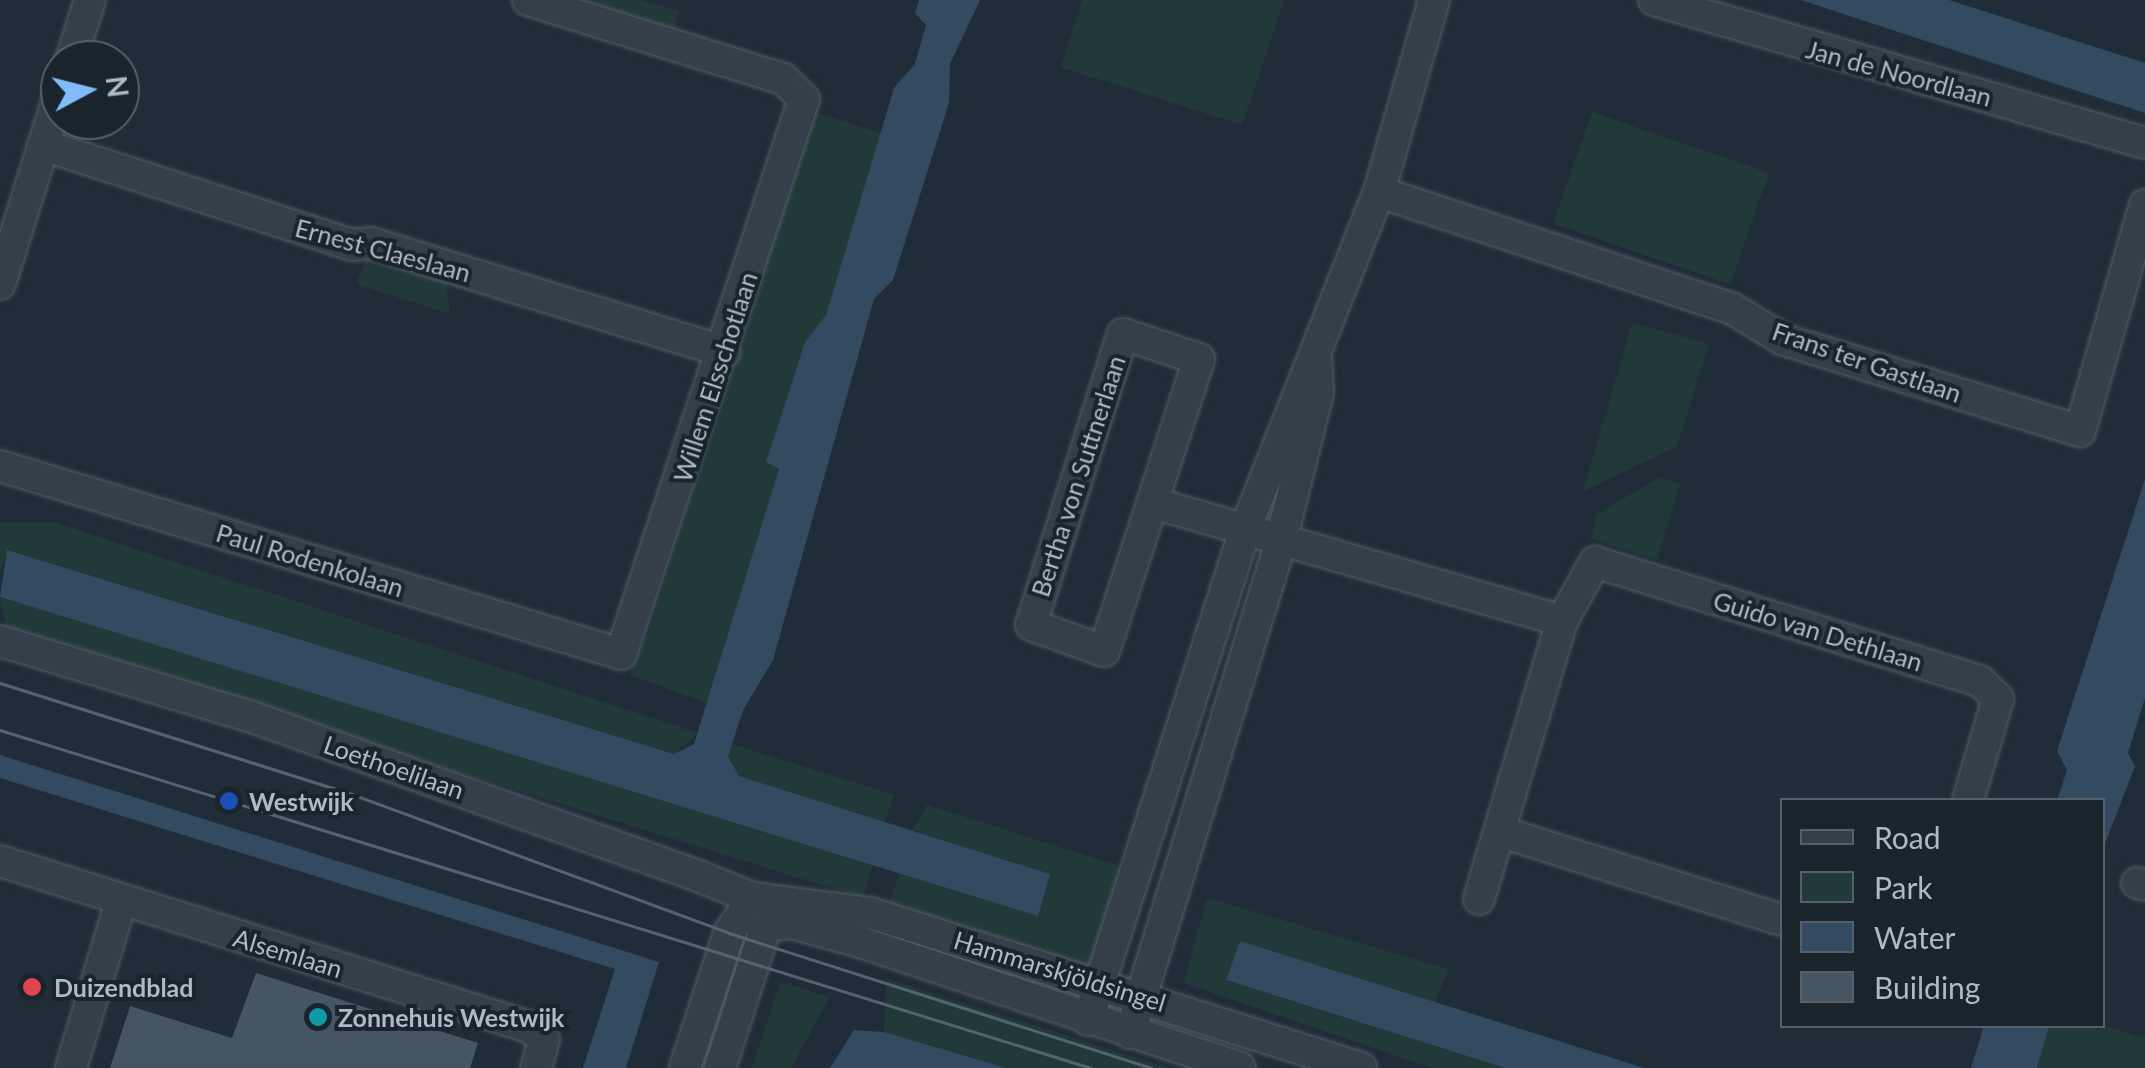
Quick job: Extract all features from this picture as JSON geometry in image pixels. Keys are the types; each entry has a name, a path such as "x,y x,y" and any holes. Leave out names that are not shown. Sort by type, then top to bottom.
{"street":[{"path":"77,40 90,0"},
{"name":"Willem Elsschotlaan","path":"528,0 782,79 804,98 724,352 621,654"},
{"path":"1088,1020 1245,530 1298,389 1316,360 1379,192 1434,0"},
{"name":"Jan de Noordlaan","path":"1654,0 2145,143"},
{"path":"0,284 9,224 46,140"},
{"name":"Ernest Claeslaan","path":"44,146 352,245 371,243 724,352"},
{"name":"Frans ter Gastlaan","path":"1379,192 1732,309 1782,340 2080,430 2145,205"},
{"name":"Bertha von Suttnerlaan","path":"1123,334 1198,359 1156,504 1104,651 1030,625 1123,334"},
{"path":"1130,1033 1281,541 1318,393 1316,360"},
{"name":"Paul Rodenkolaan","path":"0,466 621,654"},
{"path":"1156,504 1562,621"},
{"name":"Guido van Dethlaan","path":"1480,899 1562,621 1595,562 1980,682 1998,699 1969,798"},
{"name":"Loethoelilaan","path":"0,642 249,716 753,898"},
{"path":"1501,832 1780,919"},
{"name":"Alsemlaan","path":"0,862 529,1027 544,1039 536,1068"},
{"path":"720,1068 766,926 753,898"},
{"path":"684,1068 729,933 753,898"},
{"name":"Hammarskjöldsingel","path":"753,898 870,913 1100,982 1361,1068"},
{"path":"72,1068 121,901"},
{"name":"Hammarskjöldsingel","path":"766,926 792,923 860,942 1240,1068"}],"green space":[{"path":"576,0 641,0 679,11 673,32"},
{"path":"1082,0 1284,0 1242,125 1061,67"},
{"path":"810,111 881,133 826,315 805,342 766,462 779,469 709,704 630,675 632,662 649,632"},
{"path":"1592,112 1769,173 1730,284 1554,224"},
{"path":"371,250 446,280 450,314 356,284"},
{"path":"1632,323 1709,344 1677,446 1583,492"},
{"path":"1660,477 1680,484 1657,560 1591,539 1597,514"},
{"path":"0,523 56,523 698,733 675,754 8,550 0,572"},
{"path":"0,597 873,864 863,898 7,631"},
{"path":"732,744 894,795 885,822 739,776 728,756"},
{"path":"927,805 1126,868 1090,972 888,905 900,873 1037,915 1049,874 912,830"},
{"path":"1207,898 1448,969 1435,1002 1240,942 1227,981 1505,1068 1432,1068 1184,983"},
{"path":"887,979 1169,1068 991,1068 884,1032"},
{"path":"780,982 830,997 791,1068 752,1068"},
{"path":"2105,1026 2145,1038 2145,1068 2037,1068 2048,1028"}],"water":[{"path":"919,0 980,0 950,64 949,103 893,280 874,299 773,660 743,710 728,756 739,776 1050,874 1038,916 0,597 7,550 674,754 694,744 779,469 766,462 805,342 826,315 894,88 915,64 926,25 915,13"},
{"path":"1801,0 1949,0 2145,63 2145,113"},
{"path":"2145,479 2145,698 2128,753 2135,766 2105,844 2105,798 2058,798 2067,770 2057,751"},
{"path":"0,755 659,962 626,1068 583,1068 615,969 0,778"},
{"path":"1240,941 1644,1068 1505,1068 1226,980"},
{"path":"1983,1028 2048,1028 2037,1068 1971,1068"},
{"path":"854,1030 884,1032 1006,1068 830,1068"}],"building":[{"name":"Zonnehuis Westwijk","path":"256,973 478,1043 470,1068 110,1068 130,1006 232,1038"}],"tram line":[{"path":"0,683 352,794 729,933 1151,1068"},
{"path":"0,730 1091,1068"}],"place":[{"name":"Westwijk","path":"229,801"},
{"name":"Duizendblad","path":"32,987"},
{"name":"Zonnehuis Westwijk","path":"318,1017"}]}
